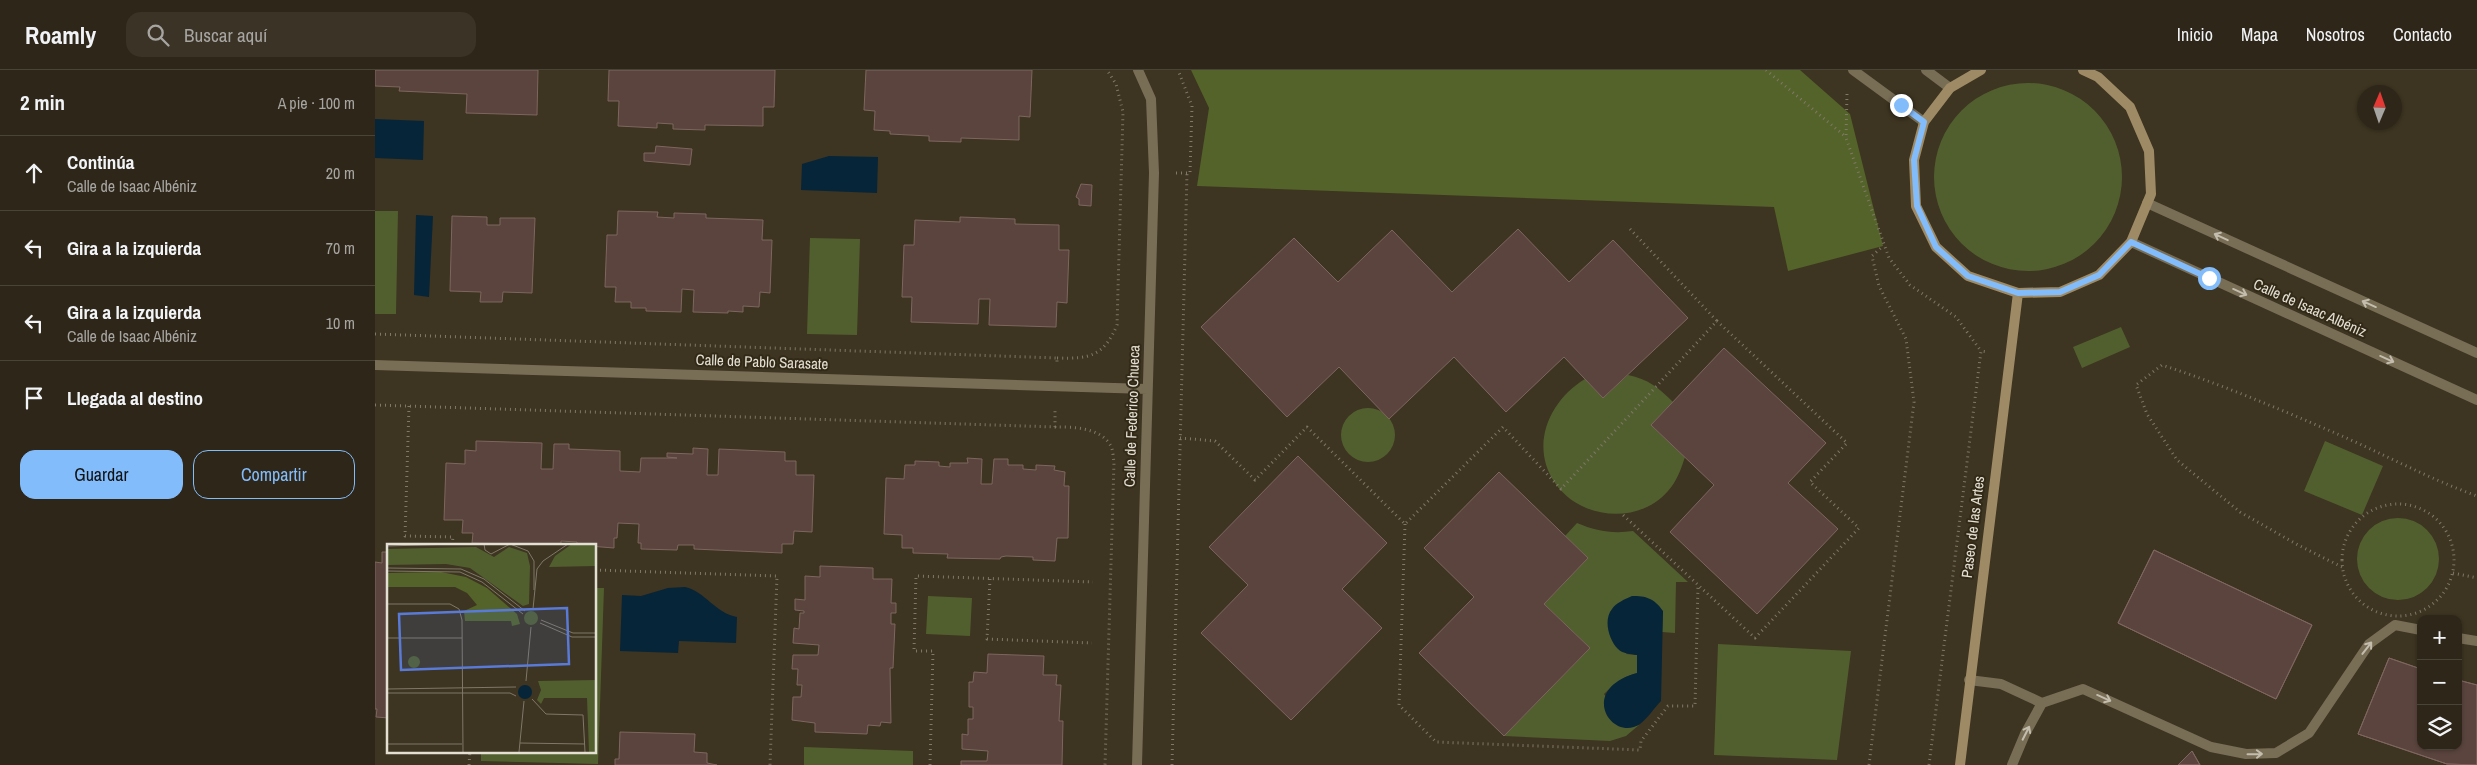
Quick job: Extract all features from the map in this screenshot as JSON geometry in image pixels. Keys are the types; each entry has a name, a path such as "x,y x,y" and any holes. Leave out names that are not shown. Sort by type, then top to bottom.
{"main road":[{"path":"1981,70 1951,88 1924,122 1914,160 1917,206 1936,247 1968,276 2018,293 2060,292 2099,275 2131,242 2151,194 2149,151 2130,107 2098,76 2083,70"},
{"name":"Paseo de las Artes","path":"1960,765 2018,293"}],"street":[{"name":"Calle de Federico Chueca","path":"1137,765 1153,173 1151,99 1138,70"},
{"path":"1853,70 1924,122"},
{"path":"1926,70 1951,88"},
{"name":"Calle de Isaac Albéniz","path":"2147,204 2477,353"},
{"name":"Calle de Isaac Albéniz","path":"2131,242 2477,400"},
{"name":"Calle de Pablo Sarasate","path":"375,365 1147,389"},
{"path":"2012,765 2025,734 2042,703 2083,689 2211,747 2246,754 2275,754 2309,733 2369,644 2395,626 2417,629"},
{"path":"2462,639 2477,641"},
{"path":"1969,680 2001,684 2042,703"}],"path":[{"path":"1057,358 1073,359 1095,354 1110,342 1117,325 1123,112 1116,84 1107,70"},
{"path":"1153,173 1190,173 1192,106 1178,70"},
{"path":"1766,70 1846,138"},
{"path":"1847,89 1846,138 1883,246 1889,258 1910,285 1956,317 1981,351 1929,765"},
{"path":"1172,765 1187,173"},
{"path":"1622,514 1755,638 1859,528 1810,482 1847,443 1717,321 1630,229"},
{"path":"1869,765 1915,402 1906,339 1879,286 1872,256 1883,246"},
{"path":"1699,585 1695,706 1668,706 1641,741 1640,750 1436,742 1399,705 1405,524 1503,427 1561,489 1717,321"},
{"path":"1981,351 2010,356"},
{"path":"2342,567 2297,545 2240,512 2177,460 2147,414 2136,385 2161,365 2223,385 2343,436 2445,485 2477,496"},
{"path":"409,406 405,536 453,537 452,544"},
{"path":"1055,427 1078,428 1098,434 1111,446 1114,462 1105,765"},
{"path":"1180,438 1215,441 1255,480 1307,427 1405,524"},
{"path":"2391,504 2408,504 2424,510 2438,520 2447,531 2455,559 2453,573 2445,590 2432,605 2414,613 2395,616 2376,611 2360,601 2348,585 2342,567 2343,547 2349,532 2360,518 2374,509 2391,504"},
{"path":"596,570 777,576 770,765"},
{"path":"2453,573 2477,578"},
{"path":"930,765 933,651 914,651 917,576 1093,582"},
{"path":"989,579 987,639 1092,643"},
{"path":"469,765 470,752"}],"green space":[{"path":"1191,70 1800,70 1850,114 1883,246 1788,271 1774,207 1197,186 1209,108"},
{"path":"2028,83 2064,90 2088,104 2101,117 2115,141 2122,177 2115,213 2101,237 2088,250 2064,264 2028,271 1992,264 1968,250 1955,237 1941,213 1934,177 1941,141 1955,117 1968,104 1992,90"},
{"path":"375,211 398,211 396,314 375,314"},
{"path":"810,238 860,239 857,335 807,334"},
{"path":"2121,327 2130,347 2082,368 2073,347"},
{"path":"1628,375 1653,385 1673,402 1651,425 1685,457 1674,483 1656,502 1642,509 1626,513 1610,514 1594,511 1579,505 1555,483 1547,468 1544,454 1544,439 1547,425 1553,411 1562,399 1585,379 1603,398"},
{"path":"1368,408 1378,410 1387,416 1393,425 1395,435 1393,445 1387,454 1378,460 1368,462 1358,460 1349,454 1343,445 1341,435 1343,425 1349,416 1358,410"},
{"path":"2325,441 2383,466 2362,515 2304,491"},
{"path":"2398,518 2414,521 2427,530 2436,543 2439,559 2436,575 2427,588 2414,597 2398,600 2382,597 2369,588 2360,575 2357,559 2360,543 2369,530 2382,521"},
{"path":"1577,523 1604,531 1633,531 1688,582 1676,582 1675,633 1662,632 1663,611 1626,654 1637,655 1637,673 1619,681 1604,694 1626,727 1639,725 1626,736 1610,741 1504,736 1590,648 1544,604 1588,558 1565,536"},
{"path":"596,588 604,588 598,764 481,761 481,752 596,752"},
{"path":"928,596 972,598 970,636 926,634"},
{"path":"1718,644 1851,651 1837,760 1714,755"},
{"path":"804,747 913,751 913,765 804,765"}],"water":[{"path":"375,119 424,121 423,160 375,158"},
{"path":"829,156 878,157 877,193 801,190 802,164"},
{"path":"416,215 433,216 429,297 414,295"},
{"path":"685,587 699,593 729,615 737,617 736,643 679,641 678,653 620,651 622,595 641,596 668,588"},
{"path":"1632,596 1649,599 1656,603 1663,611 1661,701 1643,722 1630,728 1620,726 1611,721 1605,712 1604,702 1608,691 1619,681 1637,673 1637,655 1620,651 1608,630 1609,614 1621,601"}],"building":[{"path":"375,70 538,70 537,115 466,113 467,94 399,91 400,87 375,86"},
{"path":"609,70 775,70 774,107 763,107 763,126 705,125 705,130 673,129 673,124 657,123 657,128 618,126 619,101 608,101"},
{"path":"866,70 1032,70 1030,117 1019,116 1019,140 961,138 961,142 929,141 929,136 890,134 890,131 874,130 875,111 864,110"},
{"path":"656,146 692,149 690,165 644,161 644,153 655,153"},
{"path":"1081,184 1092,185 1091,206 1079,205 1079,199 1076,197"},
{"path":"618,211 658,212 657,217 674,218 674,213 706,214 706,218 763,220 762,240 772,240 770,293 760,292 759,307 743,306 743,312 728,311 728,313 693,312 694,290 682,289 681,312 646,311 646,308 631,308 631,302 615,302 616,287 605,287 607,235 617,235"},
{"path":"452,216 487,217 487,225 500,225 500,218 535,218 532,293 503,292 502,302 480,302 481,292 450,291"},
{"path":"960,217 1015,219 1015,224 1059,225 1059,250 1069,250 1067,303 1057,302 1056,327 989,325 990,299 979,299 978,324 911,322 912,297 902,297 904,245 914,245 915,220 960,222"},
{"path":"1518,229 1569,282 1613,240 1688,318 1603,398 1564,357 1506,412 1454,357 1389,419 1339,367 1287,417 1201,327 1294,238 1338,282 1392,230 1452,292"},
{"path":"1724,348 1826,443 1788,483 1838,529 1757,614 1670,532 1714,485 1651,425"},
{"path":"476,441 542,443 541,469 553,469 554,444 569,444 569,449 620,451 620,471 640,472 641,458 677,458 667,457 667,453 693,454 693,448 708,449 707,475 718,475 719,449 785,452 785,461 796,461 796,475 814,475 812,532 794,531 793,544 782,544 782,553 694,549 694,545 678,545 677,550 641,549 641,543 638,543 639,524 618,523 617,538 614,538 614,548 596,547 596,544 577,544 577,542 561,541 561,544 472,543 473,533 462,533 463,520 444,520 446,463 465,464 465,450 476,451"},
{"path":"1298,456 1387,543 1342,589 1382,628 1291,720 1201,633 1248,585 1209,547"},
{"path":"967,458 982,459 981,484 992,484 994,459 1008,459 1008,465 1023,465 1023,469 1036,470 1036,465 1055,466 1054,470 1065,472 1064,486 1069,486 1068,538 1057,538 1055,561 1033,560 1033,557 1006,556 1000,559 947,558 948,554 913,553 913,548 902,548 902,535 884,534 886,478 904,479 905,465 915,465 915,461 939,462 939,466 950,467 950,463 968,463"},
{"path":"1499,472 1588,558 1544,604 1590,648 1504,736 1419,653 1474,597 1424,548"},
{"path":"2154,550 2312,625 2276,699 2118,623"},
{"path":"2154,550 2312,625 2276,699 2118,623"},
{"path":"382,552 387,552 387,718 376,717 377,709 375,709 375,562 382,563"},
{"path":"820,566 873,568 873,579 892,579 891,603 896,603 896,613 891,613 891,624 895,624 893,668 890,668 891,723 881,722 880,726 868,725 867,734 815,732 815,723 792,720 793,697 801,697 802,685 797,685 798,669 792,669 793,655 818,655 819,645 793,643 794,628 799,629 800,613 804,613 804,611 795,610 795,599 805,600 805,576 820,577"},
{"path":"988,654 1044,656 1043,675 1057,675 1056,685 1061,685 1059,721 1063,721 1062,765 961,765 961,761 987,761 988,751 962,749 962,734 968,735 968,719 973,719 973,707 969,707 969,682 973,682 974,672 987,673"},
{"path":"2389,658 2417,668 2417,750 2462,750 2462,681 2477,685 2477,765 2447,764 2358,734"},
{"path":"2389,658 2417,668 2417,750 2462,750 2462,681 2477,685 2477,765 2447,764 2358,734"},
{"path":"620,732 695,734 694,752 707,753 707,763 717,765 615,765 615,759 619,759"},
{"path":"2192,751 2200,765 2178,765"},
{"path":"2192,751 2200,765 2178,765"}],"route":[{"path":"1901,105 1924,122 1914,160 1917,206 1936,247 1968,276 2018,293 2060,292 2099,275 2131,242 2209,278"}]}
